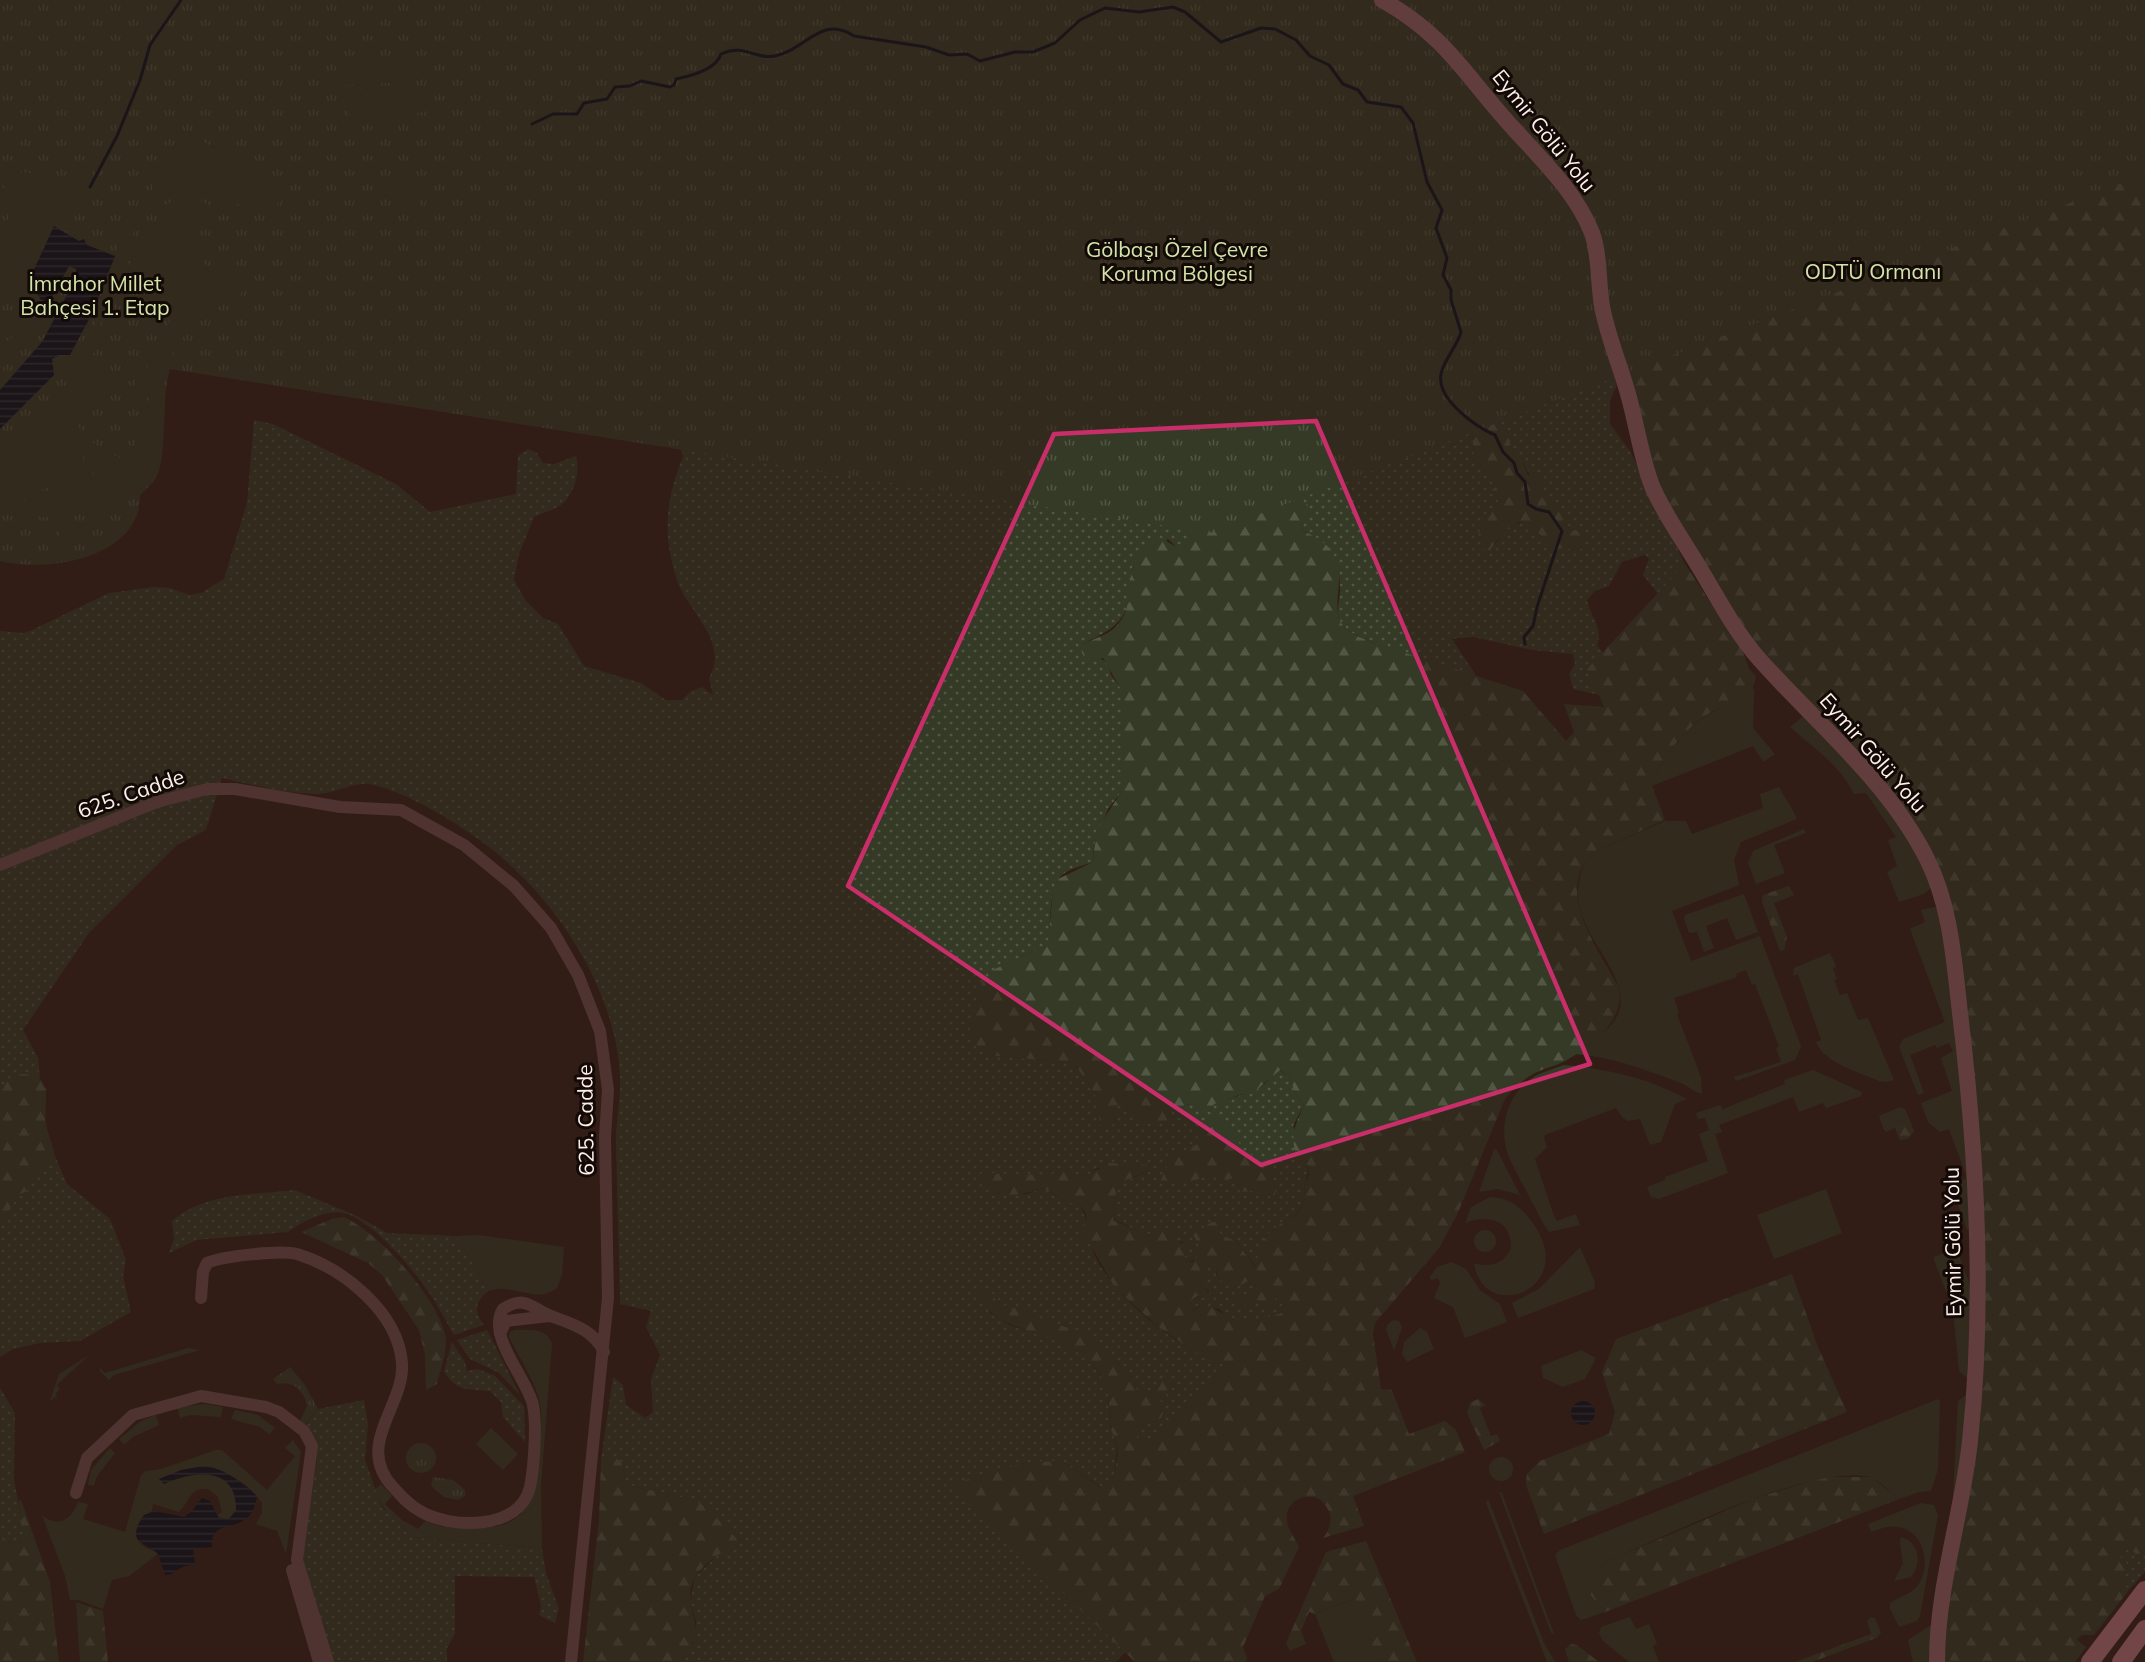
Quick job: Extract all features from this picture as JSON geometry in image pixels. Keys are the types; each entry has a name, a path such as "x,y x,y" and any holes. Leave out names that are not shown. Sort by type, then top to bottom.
{"main road":[{"path":"2090,1662 2145,1590"},
{"path":"2105,1662 2145,1608"},
{"path":"2121,1662 2145,1629"},
{"path":"2133,1662 2145,1646"}],"street":[{"name":"Eymir Gölü Yolu","path":"1382,0 1415,20 1448,48 1489,101 1552,171 1578,207 1595,243 1606,326 1626,384 1647,471 1662,506 1749,647 1856,761 1899,812 1928,859 1942,898 1952,946 1969,1079 1974,1144 1977,1305 1970,1444 1938,1614 1937,1662"},
{"name":"625. Cadde","path":"0,865 122,814 207,789 234,789 340,807 401,810 464,845 514,886 551,928 578,975 600,1031 608,1090 605,1137 608,1298 571,1662"},
{"path":"201,1298 202,1272 207,1263 218,1259 284,1253 299,1255 361,1288 395,1335 402,1362 401,1376 379,1444 378,1457 381,1470 389,1483 411,1506 431,1516 450,1521 488,1521 504,1516 522,1503 530,1490 533,1407 500,1335 498,1322 503,1309 516,1303 534,1305 549,1316 582,1328 597,1341 604,1352"},
{"path":"500,1335 502,1325 506,1321 549,1316"},
{"path":"76,1493 87,1458 133,1415 201,1396 266,1407 279,1412 303,1431 311,1441 297,1555 328,1662"},
{"path":"266,1407 303,1440 306,1446 290,1562 319,1662"}],"highlighted area":[{"path":"1316,421 1590,1064 1261,1165 848,886 1054,434"}],"green space":[{"name":"Gölbaşı Özel Çevre Koruma Bölgesi","path":"0,0 2145,0 2145,174 1210,533 170,369 165,397 163,445 159,472 154,481 140,495 136,516 125,534 109,547 88,556 42,565 20,564 0,561"},
{"name":"ODTÜ Ormanı","path":"2145,0 2145,1553 2136,1554 2128,1548 2120,1558 2128,1565 2119,1588 2127,1587 2129,1590 2094,1635 2082,1635 2078,1638 2077,1640 2086,1647 2075,1662 1944,1662 1945,1624 1976,1448 1976,1255 1936,878 1764,664 1662,506 1613,348"},
{"path":"406,57 418,79 412,82 343,85 339,63"},
{"path":"420,92 428,111 350,124 348,96"},
{"path":"182,131 286,184 272,216 210,195 194,192 178,192 162,196 147,204 147,199"},
{"path":"15,171 85,182 90,192 58,219 29,274 48,303 63,277 66,279 47,318 27,348 23,346 18,351 21,329 18,311 25,310 18,309 12,299 0,289 0,231 16,208 0,196 0,193"},
{"path":"370,184 419,184 419,209 409,211"},
{"path":"1556,198 1617,385 1610,400 1610,424 1630,451 1685,564 1658,594 1643,575 1649,559 1645,555 1622,562 1609,586 1595,591 1587,600 1598,628 1597,645 1603,653 1587,669 1599,695 1573,689 1569,674 1575,664 1573,654 1532,650 1473,637 1452,639 1477,677 1406,655 1353,633 1344,627 1339,619 1340,581 1336,562 1321,541 1303,531 1301,523 1304,516 1186,528 1192,540 1184,548 1178,548 1168,539 1133,567 1130,596 1123,616 1108,630 1082,644 1108,664 1111,675 1122,690 1122,791 1108,809 1094,845 1093,862 1074,868 1059,878 1053,891 1049,944 1020,957 987,1055 1074,1063 1096,1096 1101,1128 1114,1123 1115,1106 1124,1103 1140,1120 1167,1121 1172,1112 1192,1103 1210,1111 1214,1104 1261,1087 1279,1070 1289,1076 1295,1093 1304,1105 1293,1126 1305,1155 1308,1170 1301,1209 1268,1234 1256,1267 1236,1241 1222,1236 1219,1232 1200,1244 1202,1249 1197,1259 1188,1262 1184,1256 1183,1241 1175,1245 1172,1244 1173,1239 1151,1233 1144,1238 1138,1231 1113,1219 1117,1186 1149,1170 1147,1165 1097,1168 1089,1174 1079,1176 1063,1172 1044,1176 983,1173 998,1194 1027,1194 1043,1188 1056,1196 1078,1202 1085,1215 1096,1258 1119,1291 1134,1307 1170,1336 1189,1348 1225,1364 1207,1390 1188,1399 1183,1415 1152,1438 1136,1442 1137,1428 1161,1418 1158,1404 1174,1385 1168,1377 1149,1392 1140,1394 1108,1350 1065,1326 1034,1318 1020,1308 1008,1308 996,1301 989,1312 1012,1326 1047,1336 1086,1356 1104,1381 1108,1393 1110,1426 1117,1446 1114,1477 1101,1487 1061,1461 1028,1462 952,1484 1125,1652 1116,1662 682,1662 694,1643 696,1622 690,1601 695,1577 720,1552 704,1506 689,1499 626,1485 622,1464 618,1460 601,1460 613,1377 623,1385 626,1405 645,1418 653,1412 651,1379 660,1355 646,1327 651,1311 620,1304 616,1140 620,1077 616,1044 607,1011 578,948 559,919 514,868 463,828 415,801 384,788 363,784 329,793 304,793 222,778 206,830 177,845 89,933 23,1030 38,1058 40,1079 46,1089 45,1122 55,1156 67,1184 110,1219 126,1260 123,1276 131,1312 80,1341 40,1343 13,1349 0,1357 0,631 23,633 30,631 109,593 153,587 170,588 189,595 201,593 224,579 247,503 254,420 273,424 396,484 430,512 516,494 518,456 528,449 537,453 543,463 554,464 576,456 578,469 570,495 558,507 534,517 519,554 514,580 526,601 543,618 558,624 584,666 641,683 666,700 682,700 691,691 702,687 713,695 709,678 714,664 711,638 681,589 669,545 670,501 683,456 678,442","holes":["1472,431 1508,436 1514,456 1522,461 1543,499 1564,518 1564,524 1573,531 1584,548 1571,550 1524,521 1506,529 1489,552 1485,541 1478,536 1486,515 1500,500 1491,491 1497,486 1483,461 1474,457"]},
{"path":"180,199 194,199 220,209 214,228 200,223 198,228 154,214 154,209"},
{"path":"139,213 119,282 97,332 106,336 91,357 80,356 114,285 106,281 120,242"},
{"path":"144,220 195,237 194,244 207,248 204,262 208,270 246,279 240,296 204,317 178,344 165,378 162,420 148,398 135,385 143,368 146,369 153,360 156,360 160,344 168,346 171,343 171,327 168,326 174,310 150,301 157,279 128,270"},
{"path":"12,311 12,331 0,349 0,312"},
{"path":"16,331 12,357 0,371 0,354"},
{"path":"128,355 140,366 132,382 117,372 120,372"},
{"path":"70,362 89,363 130,386 128,391 117,391 101,400 82,423 67,389 64,369"},
{"path":"61,390 84,442 84,456 78,468 56,485 26,495 0,500 0,447 23,429"},
{"path":"148,406 159,430 161,452 155,470 145,484 131,492 116,493 102,486 91,468 108,454 122,458 132,450 139,432 140,412"},
{"path":"1494,422 1508,436 1514,456 1522,461 1528,475 1538,476 1543,482 1539,490 1543,499 1559,507 1563,514 1564,524 1573,531 1580,530 1586,548 1571,550 1566,547 1554,550 1534,528 1524,521 1517,523 1514,529 1506,529 1504,538 1498,539 1489,552 1484,549 1484,541 1478,536 1486,515 1500,500 1491,491 1497,486 1490,473 1482,462 1474,457 1472,431"},
{"path":"86,425 92,442 105,452 90,465"},
{"path":"86,464 98,487 120,496 138,495 105,508 70,515 36,517 0,514 0,506 24,501 59,488 78,474"},
{"path":"1286,501 1299,501 1307,504 1310,511 1301,523 1303,531 1322,542 1333,554 1338,567 1339,580 1337,606 1339,618 1345,628 1374,643 1523,691 1566,741 1574,732 1564,704 1604,707 1587,669 1685,564 1743,652 1749,669 1756,676 1746,698 1706,715 1686,732 1662,763 1652,786 1665,820 1596,851 1583,866 1578,882 1578,900 1583,918 1590,936 1618,986 1620,998 1612,1021 1595,1041 1563,1062 1532,1074 1505,1099 1457,1215 1439,1248 1375,1323 1373,1334 1381,1389 1392,1390 1409,1434 1445,1421 1456,1430 1465,1452 1353,1496 1364,1526 1323,1538 1330,1522 1329,1512 1324,1503 1313,1497 1296,1500 1289,1509 1287,1521 1299,1547 1279,1589 1265,1596 1243,1647 1246,1662 1135,1662 951,1484 1028,1462 1061,1461 1100,1487 1114,1477 1117,1449 1110,1426 1109,1402 1104,1382 1092,1364 1075,1351 1000,1318 986,1307 978,1292 984,1289 991,1291 996,1301 1008,1308 1020,1308 1034,1318 1080,1331 1108,1350 1140,1394 1149,1391 1168,1377 1173,1379 1174,1385 1158,1404 1163,1413 1161,1418 1137,1428 1137,1441 1158,1434 1183,1415 1188,1399 1207,1389 1225,1364 1202,1357 1157,1326 1115,1288 1090,1244 1082,1240 1079,1229 1087,1221 1085,1212 1078,1202 1070,1203 1043,1188 1007,1195 998,1193 982,1185 976,1178 982,1173 1044,1175 1063,1172 1079,1176 1089,1174 1109,1163 1147,1165 1149,1170 1117,1186 1113,1220 1138,1231 1144,1238 1161,1228 1171,1228 1178,1236 1172,1244 1188,1242 1191,1246 1184,1257 1188,1262 1193,1262 1202,1249 1193,1235 1210,1223 1223,1219 1225,1224 1219,1232 1221,1235 1236,1241 1255,1267 1263,1240 1276,1227 1295,1215 1303,1204 1304,1184 1309,1176 1308,1165 1298,1161 1293,1138 1295,1126 1304,1105 1295,1093 1289,1076 1280,1070 1252,1094 1242,1094 1214,1104 1210,1111 1203,1114 1192,1103 1172,1112 1167,1121 1156,1125 1140,1120 1124,1103 1115,1106 1114,1123 1109,1129 1101,1129 1096,1096 1074,1063 987,1055 968,1035 982,982 995,969 1048,944 1053,889 1058,879 1093,862 1096,831 1122,791 1122,691 1103,658 1085,658 1082,653 1082,644 1112,630 1124,616 1131,574 1138,557 1146,546 1156,536 1177,547 1184,548 1191,540 1186,528","holes":["1209,1262 1219,1265 1216,1277 1224,1283 1235,1286 1248,1281 1256,1286 1256,1291 1234,1299 1234,1304 1238,1308 1259,1300 1262,1302 1260,1310 1271,1309 1277,1293 1285,1300 1281,1313 1260,1320 1239,1322 1203,1303 1193,1312 1191,1300 1198,1296 1206,1299 1211,1296 1202,1285 1205,1265"]},
{"path":"98,520 79,527 67,538 64,552 76,558 49,564 59,558 64,548 60,533 47,525"},
{"path":"1754,688 1753,728 1775,754 1763,762 1753,746 1652,786 1669,752 1696,723 1741,698"},
{"path":"1806,714 1870,783 1911,838 1931,888 1924,894 1899,902 1887,872 1897,866 1888,840 1896,837 1866,793 1854,794 1834,766 1790,727"},
{"path":"1779,787 1797,819 1741,842 1734,860 1739,885 1672,911 1691,961 1760,936 1801,1046 1795,1060 1736,1081 1734,1077 1781,1062 1776,1048 1779,1046 1755,984 1752,985 1746,970 1736,974 1737,977 1674,998 1679,1013 1677,1014 1701,1077 1702,1094 1655,1073 1602,1058 1575,1054 1608,1028 1618,1015 1620,1008 1620,993 1615,978 1590,933 1578,900 1581,873 1589,857 1596,851 1665,821 1686,821 1692,834 1763,808 1760,794"},
{"path":"1804,829 1806,833 1774,845 1785,873 1756,884 1748,863 1753,851"},
{"path":"1789,886 1794,895 1774,903 1787,937 1784,950 1780,951 1762,902 1763,895"},
{"path":"1744,894 1758,932 1736,940 1727,918 1706,926 1714,948 1704,952 1697,932 1689,933 1684,919 1685,915"},
{"path":"1935,907 1940,910 1952,976 1971,1228 1967,1230 1952,1188 1953,1184 1966,1178 1965,1172 1949,1129 1940,1132 1928,1122 1921,1103 1952,1091 1941,1058 1953,1051 1949,1043 1937,1048 1935,1045 1910,1055 1924,1093 1918,1095 1899,1047 1903,1039 1945,1022 1910,929 1925,922 1921,910"},
{"path":"1830,953 1836,966 1833,969 1837,979 1834,980 1840,995 1847,993 1858,1020 1868,1018 1894,1080 1879,1081 1835,1062 1821,1050 1816,1042 1821,1040 1798,974 1793,976 1794,968"},
{"path":"1564,1065 1627,1076 1658,1085 1687,1099 1675,1104 1661,1142 1650,1145 1640,1119 1628,1121 1616,1108 1545,1135 1547,1147 1535,1159 1553,1213 1557,1221 1576,1214 1580,1225 1549,1232 1511,1162 1504,1138 1504,1125 1511,1102 1526,1082 1537,1075"},
{"path":"1813,1070 1862,1092 1861,1096 1826,1108 1823,1103 1799,1112 1793,1097 1719,1125 1722,1132 1715,1134 1728,1173 1659,1199 1651,1197 1647,1187 1665,1180 1665,1177 1708,1161 1699,1134 1709,1130 1705,1118 1698,1119 1696,1113 1720,1105 1723,1109 1785,1084 1784,1080"},
{"path":"21,1074 39,1078 43,1084 46,1124 55,1156 40,1169 27,1191 18,1195 0,1226 0,1090 12,1077"},
{"path":"1900,1107 1905,1109 1909,1118 1883,1128 1879,1116"},
{"path":"1213,1116 1231,1125 1244,1153 1251,1154 1262,1170 1270,1172 1271,1182 1276,1184 1275,1195 1261,1198 1252,1191 1240,1192 1235,1178 1222,1180 1213,1175 1184,1183 1160,1182 1171,1157 1200,1143 1197,1135 1199,1123"},
{"path":"1909,1118 1914,1131 1908,1139 1900,1140 1895,1128 1886,1132 1883,1128"},
{"path":"1494,1149 1497,1150 1520,1195 1498,1189 1479,1192"},
{"path":"1826,1189 1842,1233 1774,1259 1757,1215"},
{"path":"295,1190 357,1216 387,1233 457,1236 489,1291 481,1298 477,1306 478,1315 484,1325 454,1335 431,1296 410,1267 369,1227 344,1213 322,1215 288,1232 197,1240 169,1253 174,1239 172,1221 199,1205 230,1196"},
{"path":"1490,1197 1509,1201 1524,1212 1544,1245 1545,1265 1538,1280 1525,1291 1510,1295 1494,1293 1481,1282 1474,1263 1491,1265 1501,1261 1511,1248 1510,1239 1503,1225 1482,1219 1465,1223 1471,1207"},
{"path":"344,1217 374,1237 389,1251 418,1284 439,1318 445,1334 445,1352 437,1384 426,1390 425,1355 419,1330 382,1275 368,1263 301,1232 332,1219"},
{"path":"1485,1230 1493,1233 1496,1241 1493,1249 1485,1252 1477,1249 1474,1241 1477,1233"},
{"path":"479,1235 564,1247 562,1275 557,1288 549,1293 540,1294 506,1289 489,1291 457,1236"},
{"path":"1580,1247 1595,1282 1594,1289 1518,1318 1512,1303 1539,1289"},
{"path":"1956,1248 1969,1282 1971,1298 1967,1378 1959,1371 1953,1310 1934,1260 1934,1257"},
{"path":"1209,1262 1219,1265 1216,1274 1219,1280 1248,1281 1256,1286 1256,1291 1246,1296 1238,1308 1259,1300 1262,1302 1275,1300 1276,1293 1281,1294 1285,1300 1281,1313 1260,1320 1239,1322 1227,1317 1219,1309 1199,1305 1193,1312 1191,1300 1210,1293 1202,1285 1205,1265"},
{"path":"1452,1262 1466,1269 1480,1290 1500,1304 1507,1322 1465,1338 1453,1307 1434,1298 1440,1283 1438,1278 1431,1280 1430,1277 1437,1267"},
{"path":"1792,1274 1818,1347 1847,1412 1544,1534 1526,1485 1527,1474 1540,1461 1609,1434 1615,1412 1602,1372 1616,1339"},
{"path":"1393,1320 1399,1321 1402,1327 1394,1351 1386,1329"},
{"path":"1420,1328 1427,1332 1434,1349 1407,1362 1402,1354 1404,1342"},
{"path":"487,1330 519,1394 499,1373 470,1359 457,1340"},
{"path":"514,1330 542,1332 552,1344 541,1485 542,1548 420,1538 405,1530 387,1513 375,1490 381,1484 392,1496 385,1504 402,1520 418,1529 425,1521 452,1528 479,1528 510,1522 521,1514 534,1492 539,1464 541,1412 533,1383 509,1337 510,1332"},
{"path":"452,1342 465,1362 467,1371 478,1369 495,1376 524,1406 525,1442 503,1417 501,1402 490,1391 463,1388 448,1378 444,1371"},
{"path":"188,1348 200,1350 114,1375 109,1380 99,1370 100,1368 105,1373"},
{"path":"1581,1350 1596,1358 1585,1379 1563,1387 1543,1378 1541,1366"},
{"path":"89,1355 57,1385 60,1389 56,1393 57,1396 50,1401 59,1374"},
{"path":"290,1367 305,1385 318,1409 303,1427 299,1423 307,1406 301,1391 293,1385 277,1384 273,1379"},
{"path":"0,1388 15,1413 14,1480 26,1541 16,1544 0,1538"},
{"path":"1966,1395 1964,1450 1952,1513 1958,1401"},
{"path":"1478,1399 1486,1405 1480,1408 1491,1436 1497,1434 1500,1441 1484,1450 1467,1413 1470,1403"},
{"path":"1938,1399 1940,1401 1938,1469 1931,1491 1919,1492 1899,1499 1874,1478 1843,1476 1810,1481 1736,1505 1603,1563 1590,1595 1605,1612 1581,1620 1576,1615 1555,1555 1560,1550"},
{"path":"364,1400 368,1423 365,1460 382,1507 402,1528 420,1538 542,1548 546,1573 559,1609 555,1623 539,1615 541,1606 534,1577 455,1576 455,1634 447,1648 447,1662 334,1662 302,1558 317,1459 316,1449 304,1427 318,1409"},
{"path":"206,1404 223,1407 221,1417 191,1415 180,1418 177,1407"},
{"path":"235,1410 258,1415 275,1428 269,1434 260,1427 231,1419"},
{"path":"156,1415 159,1425 133,1437 124,1445 119,1439 141,1421"},
{"path":"491,1428 518,1454 503,1470 476,1444"},
{"path":"293,1440 301,1452 286,1554 277,1531 256,1524 262,1513 262,1503 252,1491 229,1475 202,1469 187,1470 160,1479 164,1484 192,1475 220,1477 233,1491 236,1503 235,1515 226,1520 216,1516 222,1512 218,1497 208,1489 197,1490 193,1493 179,1512 153,1504 152,1511 140,1520 136,1534 143,1546 158,1554 129,1576 112,1580 103,1609 78,1600 70,1600 65,1576 42,1515 59,1522 72,1513 78,1502 88,1504 83,1519 125,1532 141,1475 146,1471 161,1469 216,1450 222,1450 267,1490 295,1456 285,1448"},
{"path":"421,1443 427,1444 435,1452 435,1464 427,1472 421,1473 415,1472 407,1464 406,1458 407,1452 415,1444"},
{"path":"110,1448 115,1453 97,1476 94,1486 88,1485 91,1470"},
{"path":"1501,1457 1510,1460 1513,1469 1510,1478 1501,1481 1492,1478 1489,1469 1492,1460"},
{"path":"618,1459 622,1464 626,1485 689,1499 705,1506 736,1538 737,1545 711,1560 703,1567 692,1584 690,1594 695,1636 682,1662 583,1662 599,1520 601,1460"},
{"path":"433,1477 453,1480 465,1490 465,1496 458,1500 444,1497 431,1486"},
{"path":"1823,1477 1872,1477 1899,1499 1605,1612 1590,1595 1603,1563 1753,1499"},
{"path":"1499,1492 1502,1493 1554,1634 1551,1633"},
{"path":"1488,1499 1544,1643 1555,1662 1547,1662 1486,1503"},
{"path":"19,1500 21,1500 50,1582 59,1662 0,1662 0,1538 16,1544 26,1541 20,1520"},
{"path":"1921,1503 1934,1505 1938,1515 1920,1616 1917,1621 1899,1627 1890,1609 1890,1603 1912,1591 1918,1585 1924,1568 1923,1550 1920,1542 1908,1530 1892,1527 1871,1532 1868,1524"},
{"path":"1901,1537 1915,1548 1918,1560 1911,1577 1894,1581 1903,1563"},
{"path":"1366,1541 1417,1662 1378,1662 1353,1599 1315,1614 1309,1612 1301,1631 1306,1644 1290,1651 1286,1643 1326,1552"},
{"path":"2128,1548 2136,1554 2145,1553 2145,1572 2129,1590 2129,1588 2119,1588 2128,1565 2120,1558"},
{"path":"1354,1599 1378,1662 1334,1662 1315,1614"},
{"path":"76,1602 103,1611 108,1662 80,1662"},
{"path":"1630,1617 1636,1629 1649,1624 1657,1644 1653,1646 1659,1662 1629,1662 1603,1641 1599,1633 1601,1627"},
{"path":"1871,1617 1875,1618 1881,1633 1876,1638 1812,1662 1795,1662 1871,1634 1867,1621"},
{"path":"1931,1625 1931,1662 1913,1662 1908,1640"},
{"path":"1571,1644 1577,1645 1599,1662 1569,1662 1565,1649"}],"water":[{"path":"54,226 79,241 84,239 87,245 115,256 93,312 70,355 59,355 52,359 54,375 0,429 0,390 42,342 76,278 76,269 69,266 49,303 40,299 30,278"},
{"path":"1583,1401 1588,1402 1594,1408 1594,1418 1588,1424 1583,1425 1578,1424 1572,1418 1571,1413 1572,1408 1578,1402"},
{"path":"203,1466 226,1473 257,1496 253,1509 240,1523 217,1531 213,1537 212,1547 193,1549 195,1565 185,1566 165,1575 158,1554 142,1544 136,1537 144,1515 155,1511 184,1517 202,1498 210,1501 219,1518 229,1519 236,1510 234,1495 229,1485 221,1479 211,1475 188,1476 164,1484 159,1479 181,1470"}],"waterway":[{"path":"90,187 117,136 140,80 150,45 181,0"},
{"path":"532,124 553,114 577,114 584,103 607,99 615,87 630,86 641,81 670,87 674,85 676,79 709,68 721,54 729,51 775,56 786,53 823,31 832,29 842,30 854,36 926,47 949,55 967,54 980,61 1015,52 1033,52 1055,43 1080,20 1105,8 1139,12 1173,7 1185,12 1221,42 1261,28 1275,29 1296,40 1310,56 1329,65 1343,84 1358,90 1367,102 1401,107 1413,123 1427,182 1442,210 1436,228 1447,258 1443,275 1451,290 1451,300 1461,332 1441,374 1441,383 1445,393 1459,411 1478,426 1495,435 1503,452 1514,463 1517,473 1525,482 1528,504 1536,509 1549,512 1562,531 1533,626 1524,637 1525,644"}],"park label":[{"name":"İmrahor Millet Bahçesi 1. Etap","path":"95,296"}]}
